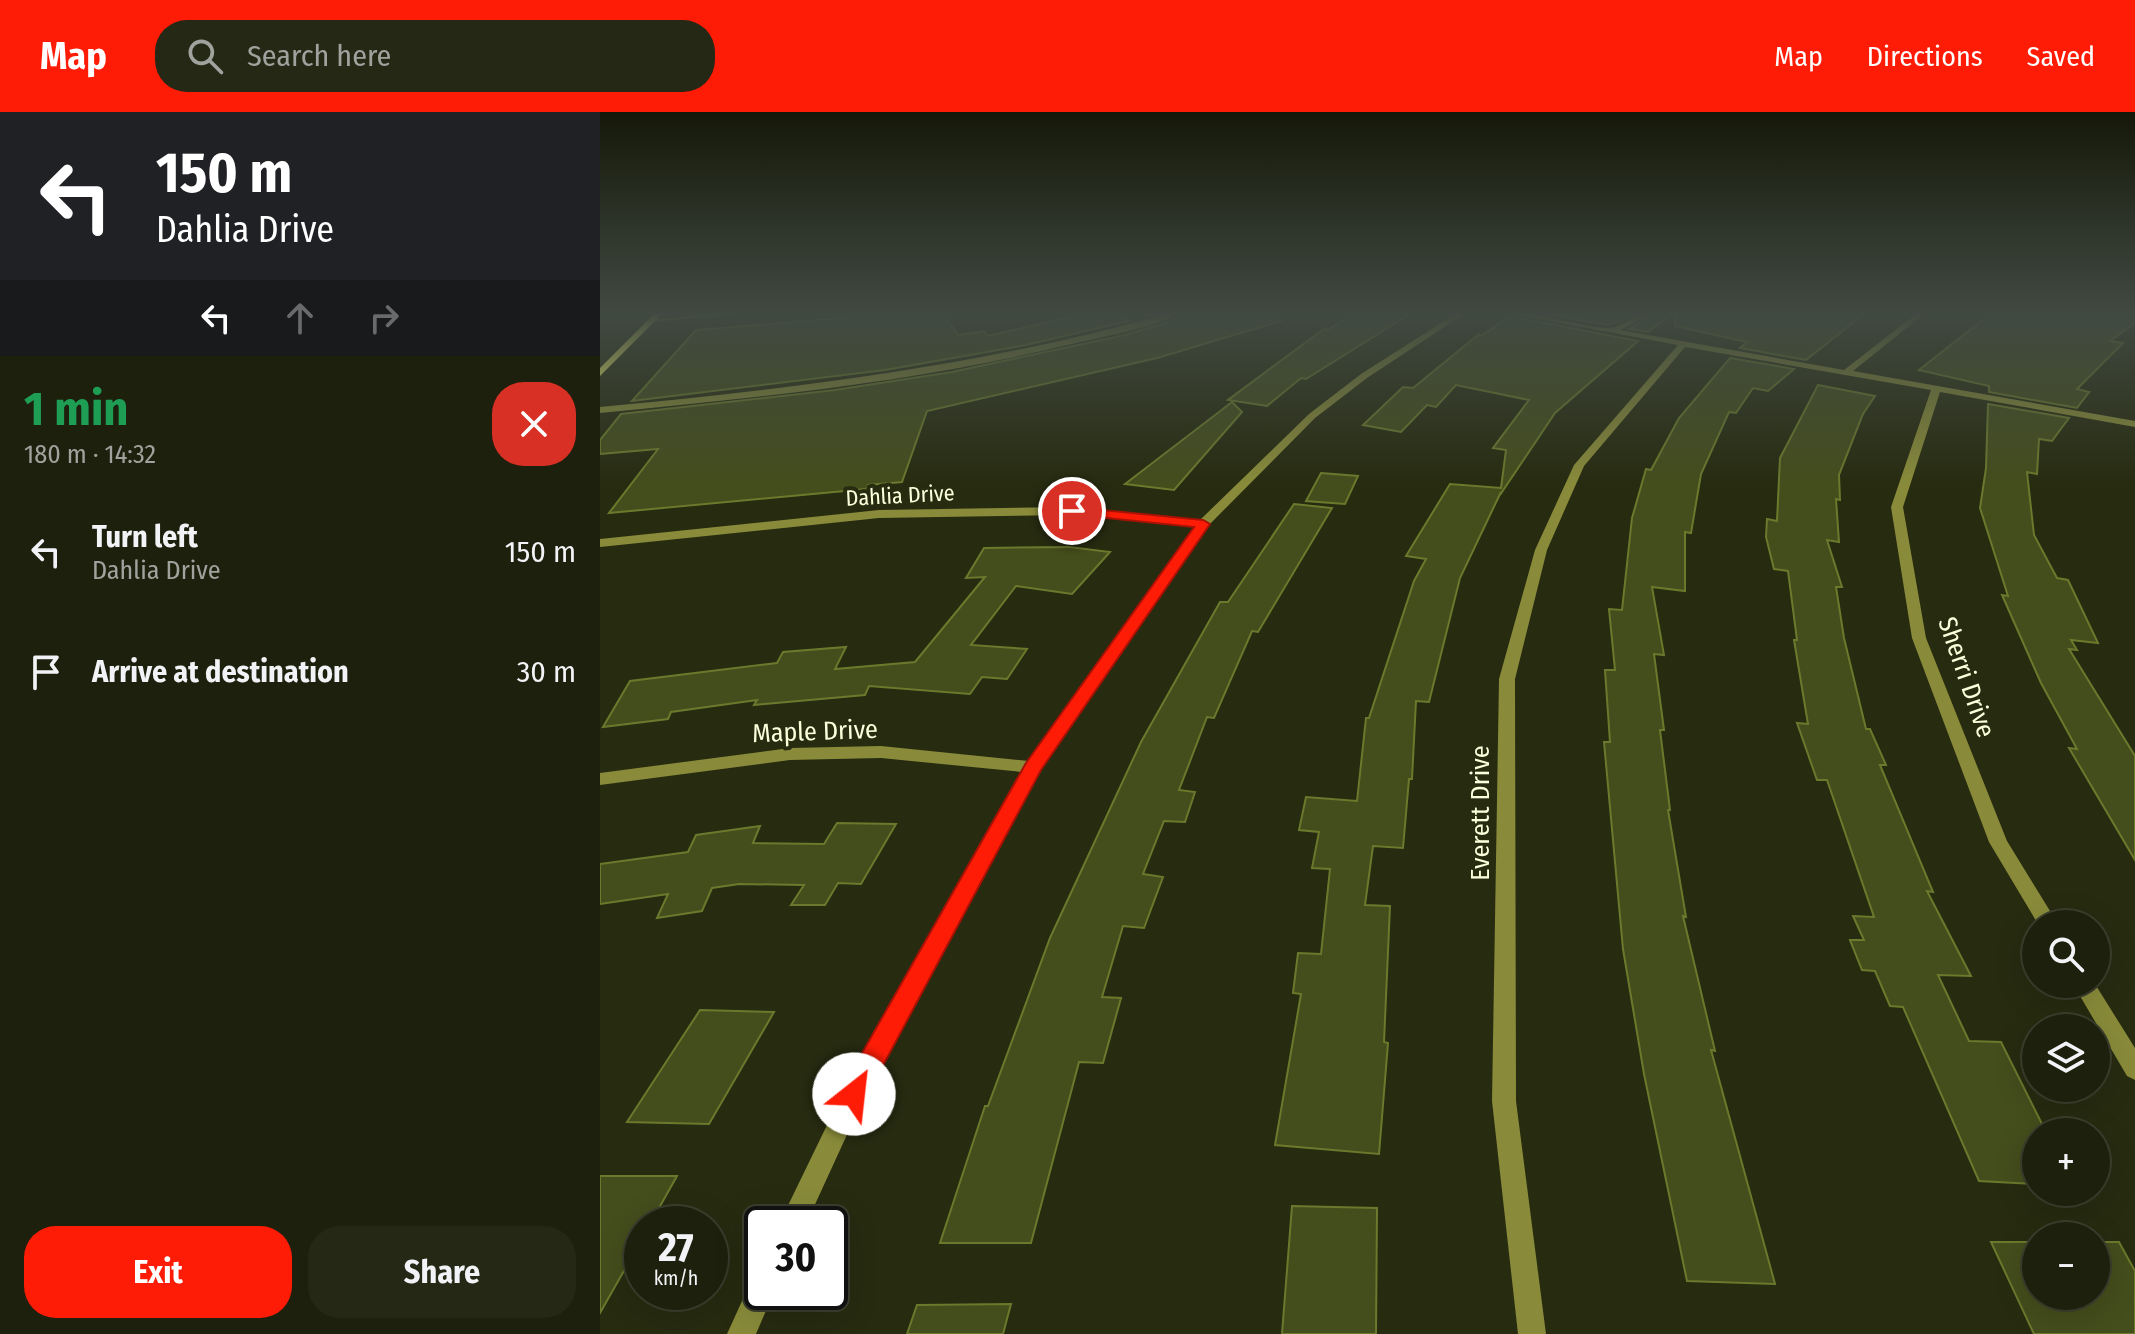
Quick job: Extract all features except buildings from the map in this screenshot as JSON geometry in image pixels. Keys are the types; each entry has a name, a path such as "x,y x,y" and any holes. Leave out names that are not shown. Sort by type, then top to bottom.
{"street":[{"path":"600,410 797,392 936,371"},
{"path":"801,1206 854,1094 1033,767 1203,524 1312,416 1372,371"},
{"name":"Everett Drive","path":"1532,1334 1504,1101 1507,679 1541,550 1579,465 1660,371"},
{"path":"1842,371 2133,420"},
{"name":"Sherri Drive","path":"1936,389 1897,507 1919,638 1998,842 2039,910"},
{"name":"Dahlia Drive","path":"600,543 879,514 1072,511 1203,524"},
{"name":"Maple Drive","path":"600,779 790,754 881,752 1033,767"},
{"path":"2092,998 2135,1069"},
{"path":"741,1334 752,1310"}],"route":[{"path":"854,1094 1033,767 1203,524 1072,511"}]}
